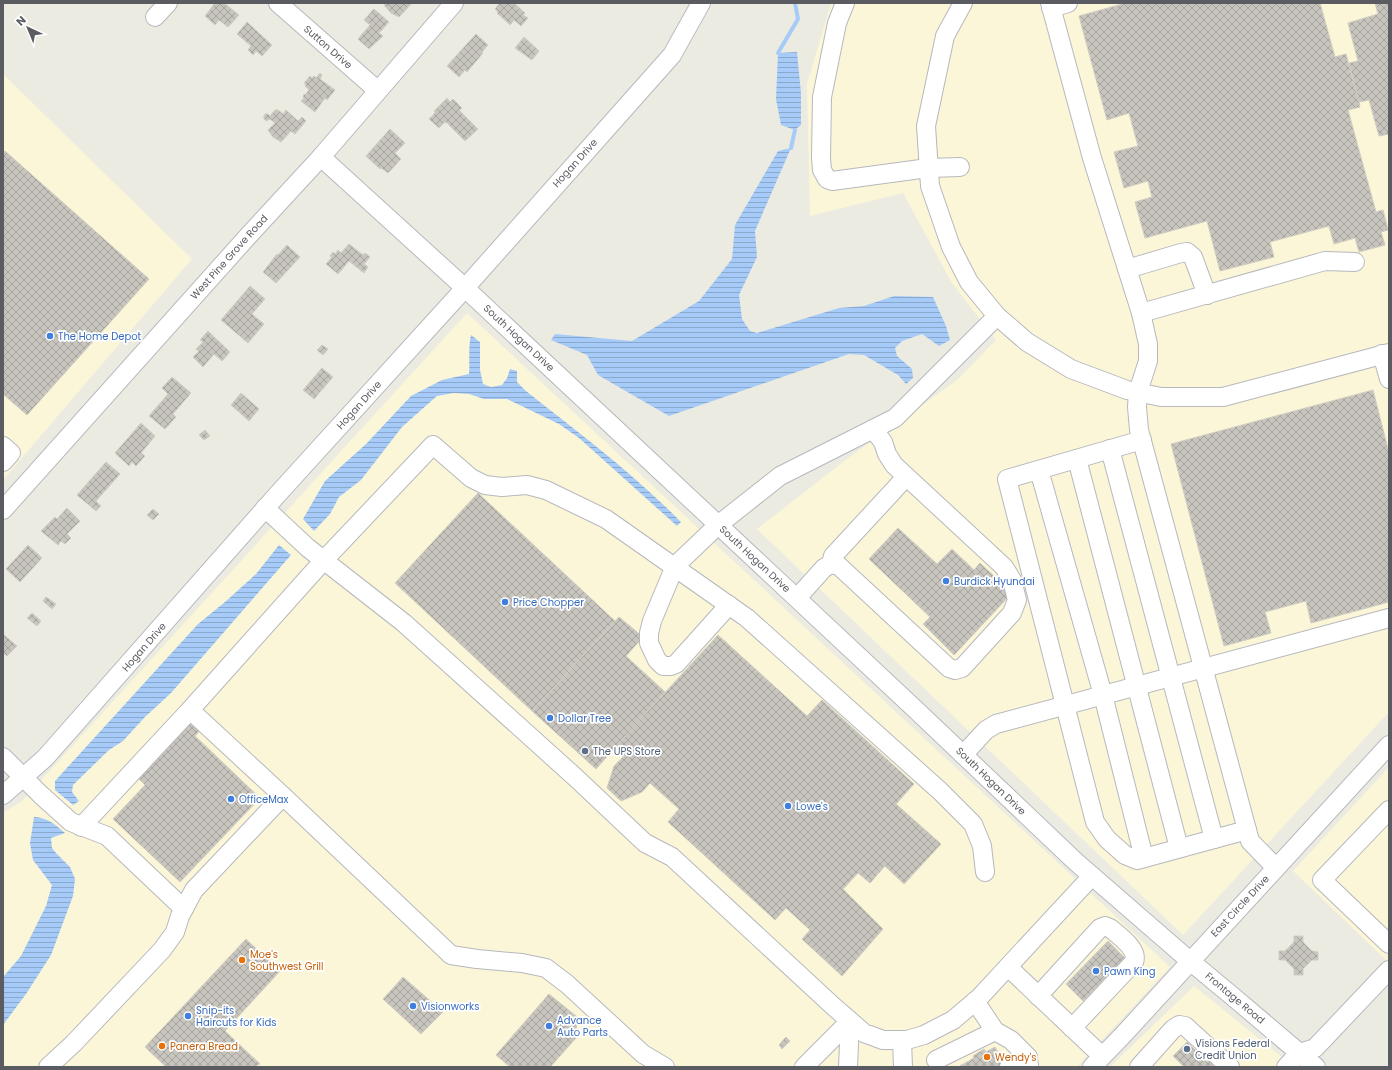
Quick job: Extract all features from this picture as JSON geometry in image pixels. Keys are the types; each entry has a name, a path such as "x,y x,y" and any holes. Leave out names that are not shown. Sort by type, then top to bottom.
{"street":[{"path":"155,17 168,3"},
{"name":"Sutton Drive","path":"278,3 377,90"},
{"name":"West Pine Grove Road","path":"3,510 248,235 321,157 377,90 454,3"},
{"name":"Hogan Drive","path":"3,795 46,758 265,508 465,288 672,54 701,3"},
{"path":"845,3 837,23 822,97 821,158 822,170 827,179 832,181 928,168 960,168"},
{"path":"963,3 945,36 926,126 928,168 930,186 951,247 969,282 997,316 1027,342 1071,369 1127,390 1161,397 1223,397 1386,354 1388,374"},
{"path":"1056,4 1092,158 1141,313 1148,344 1148,362 1138,392 1137,407 1142,440 1250,841 1276,868"},
{"name":"South Hogan Drive","path":"321,157 465,288 1092,876 1190,961"},
{"path":"1127,269 1181,252 1187,252 1194,257 1207,295"},
{"path":"1141,313 1325,261 1355,262"},
{"path":"730,605 676,664 671,666 663,666 657,660 649,643 649,633 652,621 675,566 718,524 780,476 895,418 997,316"},
{"path":"797,598 824,568 831,564 839,566 949,668 955,670 962,668 1012,613 1017,600 1012,580 1004,567 894,465 887,454 883,442 873,429"},
{"path":"1142,440 1007,479 1095,822 1107,838 1125,856 1137,860 1247,830"},
{"path":"81,827 190,710 324,560 433,445 471,478 485,484 502,487 527,485 546,490 606,519 747,618 934,786 973,824 982,846 985,872"},
{"path":"3,446 11,453 3,462"},
{"path":"1110,449 1214,839"},
{"path":"1077,459 1180,848"},
{"path":"1038,470 1103,695 1144,858"},
{"path":"831,564 833,556 906,476"},
{"path":"265,508 308,548 366,592 412,630 575,777 645,843 672,857 864,1033 883,1040 907,1040 924,1035 953,1020 975,1001 1008,967 1092,876"},
{"path":"963,755 986,730 996,724 1389,618"},
{"path":"190,710 451,955 522,963 546,968 567,984 643,1054 665,1067"},
{"name":"East Circle Drive","path":"1097,1062 1389,745"},
{"path":"3,757 23,778 71,822 107,836 184,909"},
{"path":"48,1067 74,1043 162,950 175,932 184,909 194,890 282,796"},
{"path":"1389,810 1322,880 1389,944"},
{"path":"1038,996 1100,928 1105,926 1110,928 1134,951 1136,958 1134,962 1072,1028"},
{"name":"Frontage Road","path":"1190,961 1316,1067"},
{"path":"1008,967 1072,1028 1097,1062"},
{"path":"1286,1067 1299,1053 1315,1048 1389,970"},
{"path":"975,1001 988,1034"},
{"path":"804,1067 850,1021"},
{"path":"848,1067 850,1021"},
{"path":"1140,1067 1173,1029 1179,1025 1185,1026 1230,1067"},
{"path":"924,1035 938,1065 988,1034 1011,1040 1027,1062 1009,1067"},
{"path":"898,1065 902,1040"}],"shaded area":[{"path":"831,3 1389,3 1389,712 1183,935 757,529 847,459 957,380 996,340 952,283 903,193 810,216 807,84"},
{"path":"3,74 192,259 3,480"},
{"path":"467,313 1170,967 1077,1067 3,1067 3,813 22,801"},
{"path":"1389,767 1389,963 1293,871"},
{"path":"1194,986 1294,1067 1110,1067"}],"water":[{"path":"797,52 801,93 801,125 795,130 781,125 776,99 778,53"},
{"path":"791,148 755,231 757,257 739,295 742,319 750,331 757,333 839,308 864,306 894,296 933,297 946,326 950,340 939,346 922,334 902,341 895,348 897,356 912,369 913,378 906,384 898,375 864,355 849,354 669,416 598,375 587,355 551,340 555,334 632,341 699,301 732,259 735,225 778,151"},
{"path":"471,335 480,342 480,370 483,384 491,387 502,385 507,378 510,369 517,371 517,382 526,391 586,438 644,487 681,522 677,526 579,438 559,424 507,399 484,399 469,394 454,393 437,396 402,427 361,480 339,497 330,514 314,531 303,519 325,481 366,444 411,396 442,380 469,374 469,349"},
{"path":"279,545 291,555 171,693 145,717 123,741 109,750 73,785 72,792 79,801 73,805 55,790 55,781 198,624 256,574"},
{"path":"34,817 48,820 65,833 51,838 52,848 70,867 75,879 73,896 51,955 26,994 3,1025 3,977 21,956 46,906 52,885 33,860 30,843"}],"building":[{"path":"215,3 224,3 239,15 228,27 219,20 215,25 205,16"},
{"path":"387,3 412,3 399,17 391,13 384,5"},
{"path":"500,3 514,3 525,13 523,15 528,18 521,26 514,20 510,25 497,13 498,12 495,9"},
{"path":"1126,3 1320,3 1335,57 1346,54 1359,102 1360,107 1348,110 1376,212 1383,210 1388,230 1381,232 1385,245 1359,252 1355,238 1334,244 1329,226 1270,242 1274,257 1220,271 1207,221 1145,238 1135,202 1152,197 1148,181 1124,188 1114,152 1138,146 1129,113 1107,120 1079,16"},
{"path":"1375,3 1389,3 1389,134 1379,136 1369,100 1359,102 1349,63 1358,61 1348,23 1378,14"},
{"path":"374,9 389,22 379,33 383,36 369,49 358,39 370,25 364,20"},
{"path":"247,22 272,45 262,56 256,51 253,55 248,50 251,46 237,34"},
{"path":"476,34 488,45 467,72 465,70 459,77 447,66"},
{"path":"524,37 539,51 532,60 515,48"},
{"path":"320,73 322,75 320,79 335,90 327,100 325,98 315,112 301,101 304,98 304,94 305,95 309,90 304,83 310,76 312,78 314,76 316,78"},
{"path":"447,98 450,102 453,99 462,108 459,110 478,129 465,141 447,123 445,122 439,128 429,119 435,113 434,111"},
{"path":"275,110 278,110 283,114 286,110 298,121 302,117 306,121 295,134 291,131 281,142 273,137 268,130 275,123 270,119 266,121 264,119 265,114 270,116"},
{"path":"390,129 405,143 395,153 401,159 388,173 381,168 380,169 366,156"},
{"name":"The Home Depot","path":"5,151 149,279 27,415 3,394 3,154"},
{"path":"349,244 363,255 365,253 370,257 364,264 368,267 364,273 349,261 338,274 326,264 332,257 330,256 333,252 335,254 338,250 341,253"},
{"path":"287,245 300,257 276,283 263,272 277,254 278,255"},
{"path":"250,286 265,299 252,314 264,324 248,343 221,320"},
{"path":"208,331 230,352 222,361 214,354 203,367 193,357 199,351 196,349 203,342 200,340"},
{"path":"322,345 328,349 323,355 317,350"},
{"path":"322,368 333,377 314,399 303,390"},
{"path":"172,377 191,393 173,414 176,417 165,429 149,416 168,394 162,388"},
{"path":"1373,390 1389,453 1389,602 1311,623 1306,601 1265,612 1271,633 1224,646 1171,444"},
{"path":"241,393 259,409 249,421 231,405"},
{"path":"141,423 155,436 141,453 145,456 136,466 132,462 129,466 115,453"},
{"path":"205,430 210,436 204,440 199,435"},
{"path":"106,462 120,474 96,501 101,506 96,511 77,495"},
{"name":"Price Chopper","path":"478,493 615,621 532,711 395,583"},
{"path":"67,508 80,521 67,534 71,538 65,544 61,541 58,545 41,531 55,517 57,519"},
{"path":"153,509 159,514 153,520 147,515"},
{"name":"Burdick Hyundai","path":"898,528 937,564 952,549 974,570 980,563 1012,593 954,655 923,624 930,617 869,559"},
{"path":"28,545 42,558 20,582 6,569"},
{"path":"46,597 56,604 52,609 43,601"},
{"path":"32,613 41,621 37,626 27,618"},
{"path":"619,617 643,637 626,656 665,692 596,769 532,711"},
{"path":"3,634 17,646 7,656 3,653"},
{"name":"Lowe's","path":"718,635 807,716 822,700 914,784 896,804 941,844 904,884 885,866 870,883 858,873 843,889 883,929 842,976 802,939 810,930 786,908 775,920 668,822 679,809 650,783 642,792 621,801 607,788 614,766 623,757 613,749"},
{"path":"190,719 201,729 195,736 260,798 180,882 113,819 145,785 136,776"},
{"path":"1294,936 1303,936 1303,942 1312,951 1318,952 1318,960 1312,960 1303,969 1303,975 1294,975 1294,969 1285,960 1279,960 1279,951 1285,951 1294,942"},
{"path":"246,939 280,971 225,1031 260,1064 253,1067 166,1067 145,1047"},
{"name":"Pawn King","path":"1108,941 1125,958 1083,1001 1066,984"},
{"name":"Visionworks","path":"403,977 443,1012 421,1034 383,999"},
{"name":"Advance Auto Parts","path":"549,994 576,1016 577,1037 550,1067 510,1067 496,1055"},
{"path":"786,1037 790,1041 782,1049 779,1045"},
{"name":"Visions Federal Credit Union","path":"1187,1042 1207,1062 1209,1059 1214,1064 1211,1067 1184,1067 1173,1056"},
{"name":"Wendy's","path":"995,1047 1004,1063 997,1067 958,1067 974,1058 973,1056 984,1049 986,1052"}],"waterway":[{"path":"778,53 798,19 795,3"},
{"path":"791,148 795,130"}],"place":[{"name":"The Home Depot","path":"50,336"},
{"name":"Burdick Hyundai","path":"946,581"},
{"name":"Price Chopper","path":"505,602"},
{"name":"Dollar Tree","path":"550,718"},
{"name":"The UPS Store","path":"585,751"},
{"name":"OfficeMax","path":"231,799"},
{"name":"Lowe's","path":"788,806"},
{"name":"Moe's Southwest Grill","path":"242,960"},
{"name":"Pawn King","path":"1096,971"},
{"name":"Visionworks","path":"413,1006"},
{"name":"Snip-its Haircuts for Kids","path":"188,1016"},
{"name":"Advance Auto Parts","path":"549,1026"},
{"name":"Panera Bread","path":"162,1046"},
{"name":"Visions Federal Credit Union","path":"1187,1049"},
{"name":"Wendy's","path":"987,1057"}]}
